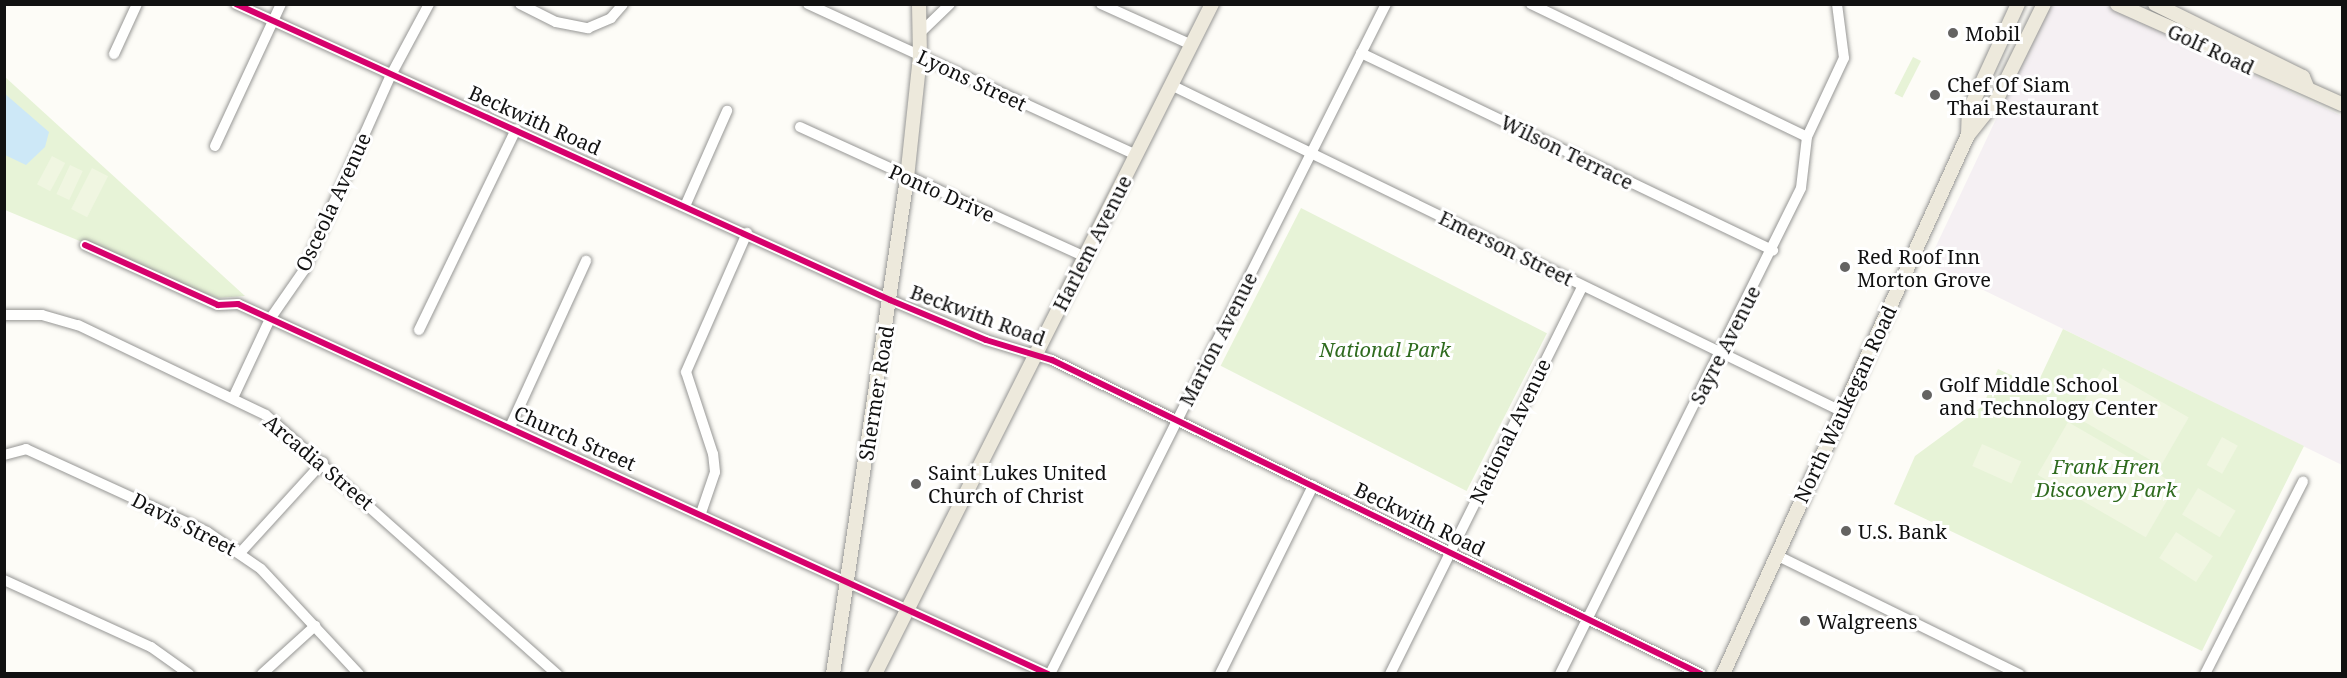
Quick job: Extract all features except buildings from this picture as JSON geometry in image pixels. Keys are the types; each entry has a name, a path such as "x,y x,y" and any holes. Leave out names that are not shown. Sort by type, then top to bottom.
{"main road":[{"name":"Shermer Road","path":"833,674 908,178 920,56 919,4"},
{"name":"Harlem Avenue","path":"875,674 1212,4"},
{"name":"North Waukegan Road","path":"1968,135 1969,111 2018,4"},
{"name":"North Waukegan Road","path":"1723,674 1968,135 1997,99 2044,4"},
{"name":"Golf Road","path":"2117,4 2295,87 2307,87 2343,104"},
{"name":"Golf Road","path":"2155,4 2303,77 2307,87"}],"street":[{"path":"114,54 137,4"},
{"name":"Beckwith Road","path":"236,4 391,75 686,204 890,300 1035,355 1177,420 1701,674"},
{"path":"215,146 281,4"},
{"name":"Osceola Avenue","path":"233,398 270,319 304,270 391,75 429,4"},
{"path":"520,4 566,25 602,30 623,4"},
{"name":"Lyons Street","path":"808,4 1136,155"},
{"path":"921,32 951,4"},
{"path":"1101,4 1192,45"},
{"name":"Marion Avenue","path":"1049,674 1386,4"},
{"path":"1531,4 1807,137"},
{"name":"Sayre Avenue","path":"1560,674 1773,250 1801,188 1807,137 1844,57 1837,4"},
{"name":"Wilson Terrace","path":"1361,53 1773,250"},
{"name":"Emerson Street","path":"1171,85 1841,411"},
{"path":"686,204 727,111"},
{"name":"Ponto Drive","path":"800,127 1084,257"},
{"path":"419,330 516,129"},
{"path":"701,513 715,472 713,454 686,372 747,233"},
{"name":"Church Street","path":"85,245 218,305 238,304 909,606 1049,674"},
{"path":"510,427 586,261"},
{"name":"National Avenue","path":"1390,674 1582,286"},
{"name":"Arcadia Street","path":"4,315 42,315 78,325 266,415 322,462 557,674"},
{"name":"Davis Street","path":"4,455 26,449 57,462 240,553 315,626 359,674"},
{"path":"240,553 322,462"},
{"path":"2205,674 2303,482"},
{"path":"1220,674 1313,486"},
{"path":"1776,555 2019,674"},
{"path":"4,580 151,647 189,674"},
{"path":"262,674 315,626"}],"shaded area":[{"path":"2050,5 2104,5 2342,116 2342,465 1928,263"}],"green space":[{"path":"1913,57 1921,61 1902,98 1894,94"},
{"path":"4,76 245,296 217,298 5,210"},
{"path":"52,156 65,163 50,191 37,184"},
{"path":"70,165 83,171 69,200 56,194"},
{"path":"92,168 108,176 87,217 71,209"},
{"name":"National Park","path":"1301,208 1547,333 1467,491 1221,366"},
{"name":"Frank Hren Discovery Park","path":"2063,329 2304,446 2202,651 1894,504 1915,456 1983,406 1998,369 2028,383 2032,375 2040,378"},
{"path":"2103,368 2189,418 2161,466 2075,416"},
{"path":"2068,422 2176,484 2146,537 2038,475"},
{"path":"2222,437 2238,446 2222,474 2206,465"},
{"path":"1982,444 2021,461 2012,483 1972,466"},
{"path":"2198,488 2236,511 2220,537 2182,515"},
{"path":"2176,532 2213,556 2196,582 2159,558"}],"water":[{"path":"4,93 49,132 45,147 26,165 5,155"}],"cycle path":[{"path":"236,4 890,300 986,340 1052,360 1701,674"},
{"path":"85,245 218,305 238,304 1048,674"}],"place":[{"name":"Mobil","path":"1953,33"},
{"name":"Chef Of Siam Thai Restaurant","path":"1935,95"},
{"name":"Red Roof Inn Morton Grove","path":"1845,267"},
{"name":"Golf Middle School and Technology Center","path":"1927,395"},
{"name":"Saint Lukes United Church of Christ","path":"916,484"},
{"name":"U.S. Bank","path":"1846,531"},
{"name":"Walgreens","path":"1805,621"}]}
